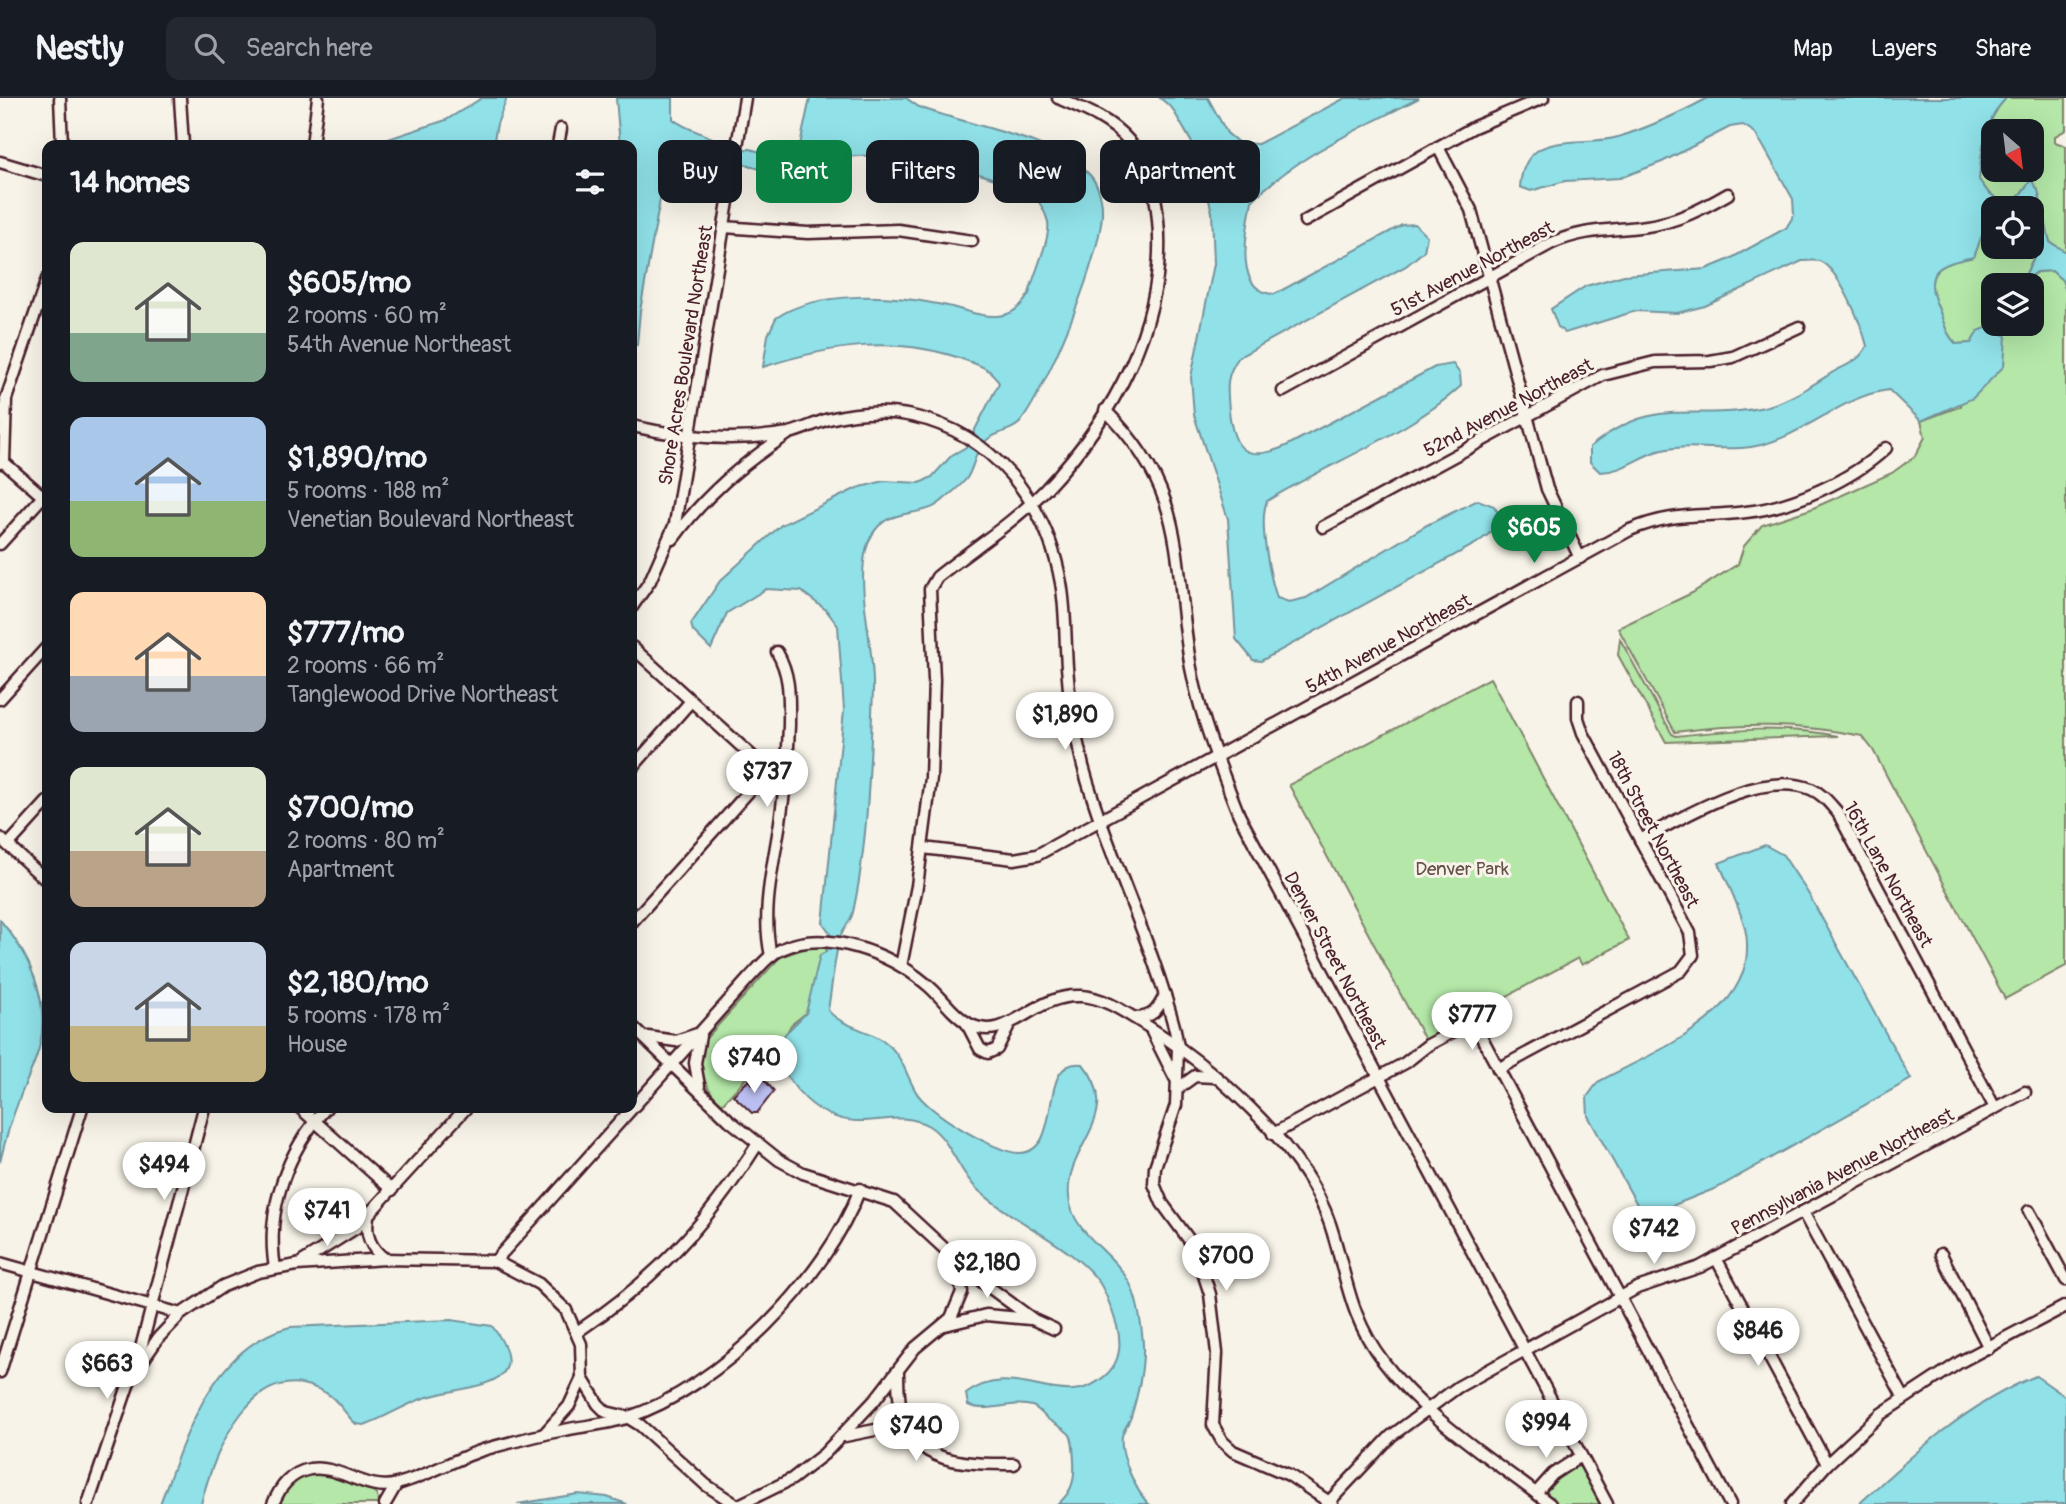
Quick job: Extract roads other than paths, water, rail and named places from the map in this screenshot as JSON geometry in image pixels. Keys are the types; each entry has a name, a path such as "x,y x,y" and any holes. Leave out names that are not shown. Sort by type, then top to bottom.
{"street":[{"path":"60,98 62,140"},
{"path":"180,98 183,140"},
{"path":"313,140 318,98"},
{"name":"Shore Acres Boulevard Northeast","path":"637,600 650,581 675,524 745,98"},
{"path":"901,966 923,848 933,731 930,589 937,577 1031,504 1075,455 1105,410 1140,343 1154,302 1160,258 1157,202 1145,166 1129,140 1109,122 1058,98"},
{"path":"1305,221 1504,112 1543,98"},
{"path":"559,140 561,129"},
{"path":"1438,147 1471,210 1547,489 1580,558"},
{"path":"0,162 42,175"},
{"name":"51st Avenue Northeast","path":"1283,391 1490,276 1572,234 1664,223 1696,212 1728,194"},
{"path":"724,227 808,233 898,230 972,241"},
{"path":"42,294 6,399 1,461 42,494"},
{"name":"52nd Avenue Northeast","path":"1323,527 1582,384 1621,369 1655,362 1689,362 1733,357 1799,327"},
{"name":"Denver Street Northeast","path":"1105,410 1143,455 1172,517 1180,558 1192,668 1216,759 1239,815 1607,1504"},
{"path":"637,427 690,436 737,438 791,432 862,412 911,416 966,434 987,450 1031,504 1059,573 1072,708 1083,763 1100,821 1137,910 1165,995 1178,1047 1177,1089 1172,1120 1155,1167 1154,1184 1162,1203 1195,1248 1210,1294 1217,1353 1213,1425 1222,1441 1233,1451 1289,1475 1329,1503"},
{"path":"666,549 719,486 743,464 791,432"},
{"name":"54th Avenue Northeast","path":"923,848 1022,859 1046,850 1630,530 1667,517 1743,513 1785,505 1874,460 1886,448"},
{"path":"0,544 42,501"},
{"path":"637,652 785,786"},
{"path":"771,956 767,936 768,882 785,786 789,682 777,652"},
{"path":"0,699 42,653"},
{"path":"637,762 691,701"},
{"name":"18th Street Northeast","path":"1498,1069 1681,971 1692,954 1693,941 1583,733 1578,718 1578,702"},
{"path":"637,916 768,770"},
{"name":"16th Lane Northeast","path":"1640,840 1736,791 1790,786 1810,788 1824,796 1844,825 1995,1108"},
{"path":"42,807 4,842 42,876"},
{"path":"637,1103 771,956 803,942 845,946 876,954 901,966 933,989 966,1022 980,1049 988,1053 1000,1046 1009,1025"},
{"path":"1135,1018 1144,1018 1156,1012 1165,995"},
{"path":"966,1022 989,1030 1009,1025 1041,1003 1074,996 1106,1002 1178,1047 1214,1077 1273,1134 1304,1173 1323,1206 1344,1284 1363,1330 1382,1361 1427,1408 1550,1504"},
{"path":"1273,1134 1379,1077 1473,1021 1730,1504"},
{"path":"1149,1028 1169,1062 1177,1089"},
{"path":"637,1031 757,1144 803,1173 894,1202 957,1261 1034,1320 1055,1329"},
{"path":"641,1035 669,1042 684,1040 701,1032"},
{"path":"700,1090 695,1063 701,1032"},
{"path":"1177,1089 1195,1076 1214,1077"},
{"name":"Pennsylvania Avenue Northeast","path":"1329,1503 1391,1437 1458,1387 1653,1282 1683,1274 1716,1258 2025,1092"},
{"path":"0,1372 32,1272 63,1160 80,1113"},
{"path":"88,1504 131,1378 203,1113"},
{"path":"306,1113 392,1190"},
{"path":"275,1268 273,1242 279,1193 293,1152 322,1113"},
{"path":"297,1265 344,1236 368,1215 461,1113"},
{"path":"495,1261 628,1113"},
{"path":"578,1332 637,1289 682,1247 721,1201 757,1144"},
{"path":"273,1504 285,1482 312,1469 323,1469 373,1484 396,1485 460,1459 544,1434 627,1417 674,1395 715,1369 762,1328 817,1264 844,1222 860,1189"},
{"path":"2029,1211 2066,1280"},
{"path":"1803,1212 1904,1398"},
{"path":"368,1215 366,1227 369,1241 385,1259"},
{"path":"1941,1254 1989,1348"},
{"path":"1716,1258 1827,1464"},
{"path":"131,1378 153,1345 181,1314 223,1286 275,1268 385,1259 495,1261 529,1277 551,1293 566,1310 578,1332 583,1378 591,1394 606,1412 627,1417 647,1431 706,1485 735,1504"},
{"path":"741,1504 792,1479 841,1437 898,1372 915,1348 943,1326 960,1302 962,1283 957,1261"},
{"path":"0,1263 181,1314"},
{"path":"1792,1504 1857,1434 1904,1398 2066,1306"},
{"path":"943,1326 986,1315 1034,1320"},
{"path":"898,1372 898,1404 915,1442"},
{"path":"544,1434 569,1406 583,1378"},
{"path":"841,1437 880,1429 915,1442 936,1458 957,1463 1014,1464"},
{"path":"1536,1493 1553,1474 1581,1456"},
{"path":"385,1504 396,1485"}],"water":[{"path":"482,98 507,98 494,140 385,140 446,120"},
{"path":"616,98 673,98 673,119 717,140 658,140 659,203 640,311 637,345 637,140 620,140"},
{"path":"810,98 906,98 919,107 939,114 1027,140 993,140 993,179 979,174 979,140 866,140 866,156 852,157 852,140 801,140"},
{"path":"1160,98 1208,98 1227,133 1235,140 1190,140 1172,108"},
{"path":"1345,98 1419,98 1310,156 1260,194 1260,143"},
{"path":"1708,98 2006,98 1992,119 1981,119 1979,180 1993,196 1981,196 1981,238 1974,257 1942,267 1936,272 1932,286 1947,332 1956,344 1971,343 1981,330 1981,336 2006,336 2004,366 1973,398 1921,421 1889,390 1854,400 1787,436 1770,442 1739,448 1667,449 1615,470 1600,472 1590,462 1590,447 1614,430 1636,420 1657,415 1742,411 1768,406 1800,392 1851,363 1867,346 1842,286 1827,266 1819,261 1802,261 1705,306 1677,313 1636,311 1565,333 1558,327 1551,309 1586,286 1624,275 1706,269 1786,228 1794,215 1793,199 1762,144 1754,132 1743,125 1730,127 1662,162 1620,178 1565,181 1531,191 1520,187 1524,168 1532,155 1543,148 1618,137 1664,120"},
{"path":"742,149 756,151 756,168 742,164"},
{"path":"1086,171 1098,190 1102,209 1094,255 1046,378 1022,420 983,443 967,478 959,487 933,507 890,518 872,535 866,550 864,600 873,674 868,803 858,886 852,916 840,937 828,1010 839,1020 877,1037 890,1046 921,1099 932,1109 979,1139 1008,1151 1019,1153 1034,1149 1042,1138 1059,1075 1068,1066 1083,1064 1095,1083 1098,1100 1096,1116 1075,1162 1069,1197 1077,1221 1119,1267 1137,1304 1143,1343 1141,1375 1122,1444 1130,1472 1149,1504 1058,1504 1070,1489 1073,1479 1073,1444 1070,1435 1032,1406 984,1408 968,1405 966,1394 984,1384 1002,1381 1073,1390 1090,1386 1106,1375 1117,1359 1119,1340 1112,1310 1099,1282 1073,1256 977,1189 943,1139 929,1126 911,1119 856,1121 829,1114 817,1108 797,1089 788,1078 776,1053 785,1034 806,1013 820,955 826,952 830,933 823,923 844,710 838,626 826,610 801,591 766,589 727,613 711,649 693,631 691,624 720,581 781,525 857,488 884,481 920,483 932,477 952,455 966,447 999,383 989,371 965,360 914,347 889,345 814,353 763,367 768,335 776,318 813,302 858,297 924,301 989,316 1001,316 1011,312 1029,294 1047,238 1048,222 1040,204 1086,203"},
{"path":"2030,182 2038,190 2039,196 2019,196"},
{"path":"1210,203 1252,203 1246,242 1248,271 1253,283 1261,291 1275,294 1402,225 1415,224 1427,236 1424,251 1406,266 1239,357 1229,376 1228,395 1234,435 1244,450 1261,453 1286,446 1435,367 1453,364 1460,374 1461,386 1418,419 1267,501 1264,535 1277,598 1289,602 1306,598 1427,525 1478,500 1494,506 1500,516 1494,530 1477,543 1261,661 1253,660 1236,639 1228,519 1194,415 1191,377 1214,264"},
{"path":"2044,216 2050,242 2066,252 2066,291 2062,280 2052,271 2026,273 2033,259 2044,259"},
{"path":"1765,845 1783,855 1808,893 1911,1079 1719,1187 1644,1217 1588,1116 1587,1097 1598,1082 1675,1042 1722,1006 1738,983 1747,958 1745,928 1719,863"},
{"path":"0,920 20,947 35,978 42,1011 42,1027 38,1051 13,1115 0,1162"},
{"path":"451,1320 492,1326 505,1347 508,1363 503,1374 476,1386 424,1398 364,1425 356,1424 326,1393 300,1384 278,1386 258,1396 241,1413 216,1459 201,1504 160,1504 180,1451 205,1398 221,1374 240,1353 263,1337 290,1327"},
{"path":"2036,1376 2066,1397 2066,1504 1859,1504 1920,1449 1964,1415 2011,1387"},
{"path":"578,1494 607,1497 627,1504 517,1504"}],"park label":[{"name":"Denver Park","path":"1462,868"}]}
